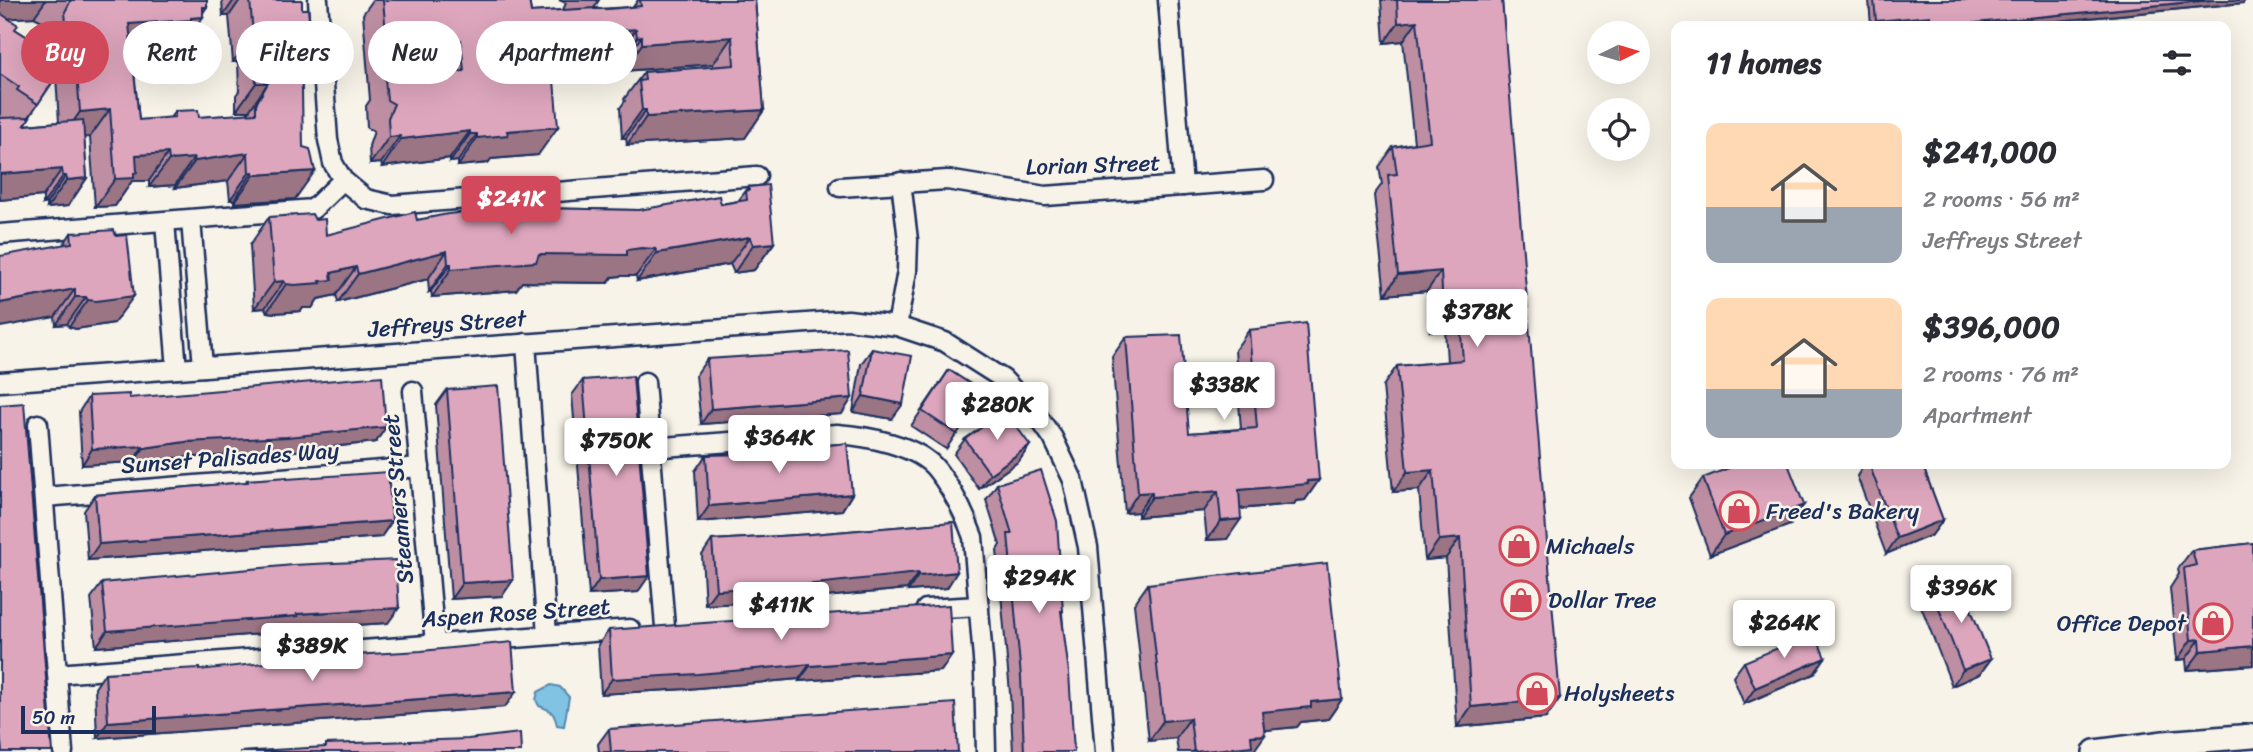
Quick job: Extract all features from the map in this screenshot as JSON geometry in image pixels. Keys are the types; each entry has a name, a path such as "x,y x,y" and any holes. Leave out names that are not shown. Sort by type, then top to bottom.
{"main road":[{"path":"2095,752 2253,736"}],"street":[{"path":"318,0 332,163 342,180 366,199 393,205 757,176"},
{"path":"1168,0 1183,186"},
{"path":"0,234 313,209 342,180"},
{"name":"Lorian Street","path":"840,187 947,180 1045,196 1264,180"},
{"path":"897,326 907,271 908,240 901,183"},
{"path":"191,220 202,367"},
{"path":"165,222 177,369"},
{"name":"Jeffreys Street","path":"0,382 848,320 897,326 945,342 1003,379 1036,414 1053,438 1073,480 1088,547 1105,752"},
{"path":"526,343 547,635"},
{"path":"645,382 650,448 837,434 867,436 913,452 936,468 973,537 985,697 986,752"},
{"name":"Steamers Street","path":"413,391 435,644"},
{"path":"38,424 63,752"},
{"name":"Aspen Rose Street","path":"57,674 672,626 650,448"},
{"name":"Sunset Palisades Way","path":"44,497 420,467"},
{"path":"904,611 979,606"}],"water":[{"path":"551,685 560,687 569,697 564,726 557,725 551,712 539,706 536,700 538,692"}],"building":[{"path":"71,0 207,0 207,7 203,7 203,17 191,20 123,21 123,84 135,84 139,120 175,117 175,111 198,110 199,117 256,113 256,104 267,84 302,84 303,147 310,149 315,171 254,175 253,172 249,173 248,153 195,161 194,158 169,160 168,153 136,155 137,172 134,173 134,178 115,179 110,109 80,112 78,84 109,84 109,21 66,21 65,12"},
{"path":"250,0 302,0 302,9 308,9 309,21 252,21"},
{"path":"383,0 529,0 531,12 641,6 640,0 755,0 764,110 646,117 646,110 642,110 639,81 645,80 644,72 734,65 732,37 642,44 642,36 637,37 637,21 476,21 476,84 554,84 558,127 507,131 508,135 477,138 477,134 470,134 470,131 401,139 400,136 389,137 388,118 394,104 387,100 386,84 462,84 462,21 385,21"},
{"path":"1397,0 1502,0 1560,698 1471,707 1460,538 1439,540 1433,470 1407,472 1397,366 1463,360 1459,309 1443,311 1441,271 1398,275 1388,175 1397,174 1393,147 1430,141 1417,21 1398,23"},
{"path":"1874,0 2211,0 1995,21 1930,21 1930,16 1876,21"},
{"path":"0,13 18,25 15,29 21,33 21,84 51,84 38,104 0,74"},
{"path":"30,117 25,125 83,120 87,178 67,180 62,169 0,174 0,118"},
{"path":"768,185 774,243 753,245 750,237 657,253 656,249 641,248 627,250 627,255 539,254 536,262 451,269 447,251 358,274 356,267 331,273 332,280 320,281 321,283 294,285 284,281 274,282 269,217 312,214 315,220 325,219 326,235 415,212 417,220 496,209 497,206 530,204 530,207 535,208 639,210 719,196 721,204 747,200 746,191 749,187"},
{"path":"114,230 116,236 127,235 134,296 96,301 75,297 75,289 0,303 0,256 72,243 71,233"},
{"path":"1306,323 1319,480 1307,481 1308,484 1239,490 1241,519 1221,521 1218,491 1152,497 1152,492 1138,493 1126,337 1181,335 1189,433 1257,428 1249,330"},
{"path":"872,349 912,356 903,404 863,396"},
{"path":"848,350 852,398 711,409 707,359"},
{"path":"949,370 984,393 957,434 922,411"},
{"path":"382,376 386,427 287,437 185,442 144,448 92,449 89,396 129,394 129,398"},
{"path":"633,376 649,576 599,580 583,380"},
{"path":"498,386 513,580 462,583 447,390"},
{"path":"24,403 52,752 2,752 0,732 0,405"},
{"path":"1005,411 1030,445 990,474 965,439"},
{"path":"847,443 852,494 709,506 706,455 746,454"},
{"path":"1726,469 1790,469 1804,505 1724,535 1703,478"},
{"path":"1871,469 1924,469 1943,520 1897,538"},
{"path":"1041,470 1057,521 1061,611 1069,673 1074,752 1024,752 1021,677 1008,534 1012,534 997,484"},
{"path":"388,472 392,521 99,544 95,495 248,482 247,480"},
{"path":"953,522 957,572 716,590 712,540"},
{"name":"Office Depot","path":"2253,543 2253,646 2201,651 2200,639 2191,640 2184,568 2196,565 2192,550"},
{"path":"396,560 399,608 107,631 102,583 293,565"},
{"path":"1327,563 1342,699 1311,702 1311,707 1262,712 1265,735 1251,736 1252,746 1194,752 1190,718 1163,721 1148,584"},
{"path":"1959,580 1991,659 1963,670 1932,591"},
{"path":"949,605 952,655 612,679 609,630"},
{"path":"1815,633 1825,658 1755,688 1744,662"},
{"path":"512,642 516,692 108,722 105,673 199,670 319,657"},
{"path":"955,703 958,752 611,752 609,729"},
{"path":"520,733 521,752 239,752 326,747 326,744 468,739"}],"place":[{"name":"Freed's Bakery","path":"1739,511"},
{"name":"Michaels","path":"1519,546"},
{"name":"Dollar Tree","path":"1521,600"},
{"name":"Office Depot","path":"2213,623"},
{"name":"Holysheets","path":"1537,693"}]}
